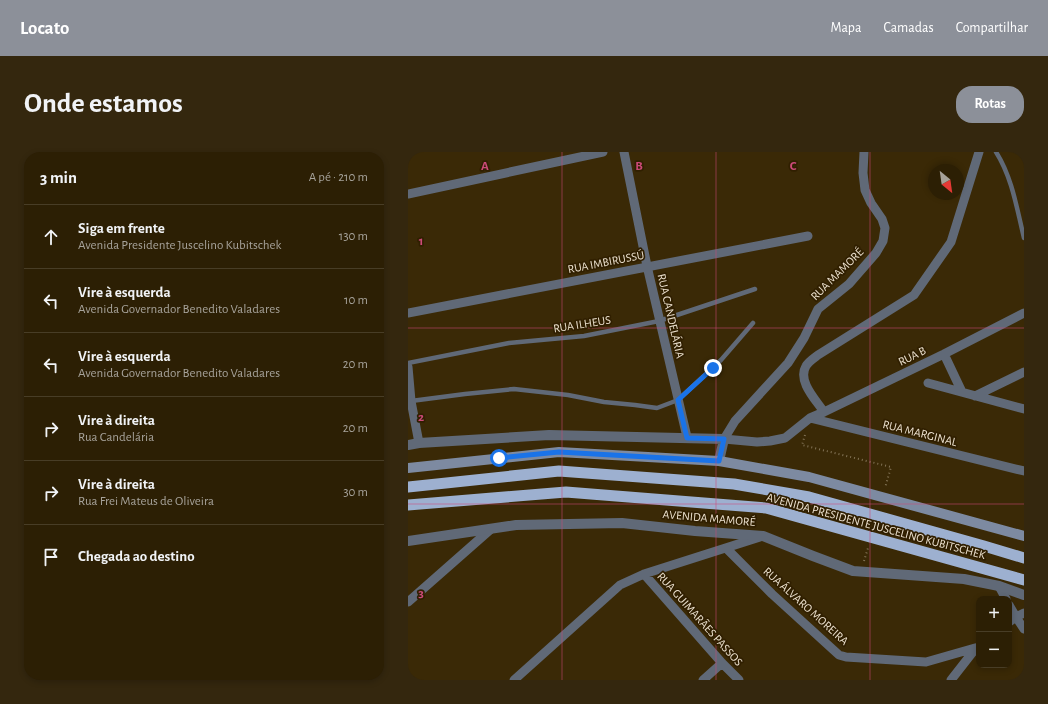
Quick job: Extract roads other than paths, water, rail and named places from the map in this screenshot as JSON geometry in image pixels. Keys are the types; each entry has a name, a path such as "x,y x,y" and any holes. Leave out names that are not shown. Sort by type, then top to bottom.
{"highway":[{"name":"AVENIDA PRESIDENTE JUSCELINO KUBITSCHEK","path":"408,487 559,471 734,484 809,497 1024,558"},
{"name":"AVENIDA PRESIDENTE JUSCELINO KUBITSCHEK","path":"408,505 566,492 766,508 1024,580"}],"main road":[{"path":"408,468 559,452 719,461 809,477 1024,536"}],"street":[{"path":"408,194 603,152"},
{"name":"RUA CANDELÁRIA","path":"624,152 659,321 687,438"},
{"name":"RUA MAMORÉ","path":"724,439 735,421 788,363 804,338 818,309 849,284 876,253 883,241 885,228 882,219 871,203 865,190 863,173 864,152"},
{"path":"824,412 807,388 803,377 806,366 818,355 914,295 951,242 978,152"},
{"name":"RUA IMBIRUSSÚ","path":"408,313 808,236"},
{"name":"RUA B","path":"724,439 757,442 785,438 810,418 944,354 1024,313"},
{"path":"944,354 962,392"},
{"path":"408,367 418,443"},
{"path":"975,396 1024,372"},
{"path":"928,383 1024,409"},
{"name":"RUA MARGINAL","path":"810,418 1024,471"},
{"path":"408,445 418,443 549,435 724,439 719,461"},
{"name":"AVENIDA MAMORÉ","path":"408,541 516,525 622,523 695,531 763,536 853,571 964,579 999,586 1024,595"},
{"path":"408,602 491,529"},
{"path":"514,680 620,585 644,574 763,536"},
{"name":"RUA ÁLVARO MOREIRA","path":"726,548 772,594 839,655 846,657 926,662 976,647"},
{"name":"RUA GUIMARÃES PASSOS","path":"644,574 722,663 739,680"},
{"path":"999,586 1004,596"},
{"path":"1016,618 1024,628"},
{"path":"950,680 976,648"},
{"path":"703,680 722,663"}],"lane":[{"path":"996,152 1003,163 1009,180 1024,238"},
{"name":"RUA ILHEUS","path":"408,363 510,343 584,336 659,321 755,288"},
{"path":"412,401 514,389 657,408 678,400 721,360 753,323"}]}
